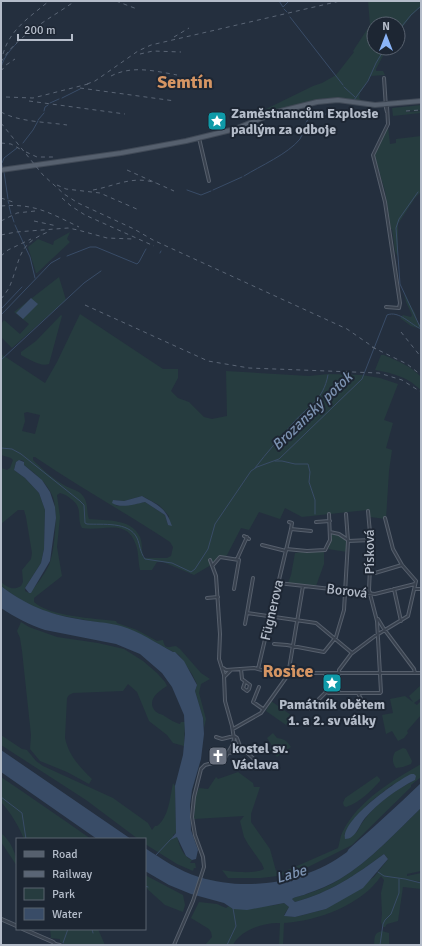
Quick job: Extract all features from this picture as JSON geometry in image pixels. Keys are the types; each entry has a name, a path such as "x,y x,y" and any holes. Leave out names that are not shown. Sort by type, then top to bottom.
{"main road":[{"path":"1,170 154,147 199,138 235,129 277,112 331,100 387,106 421,101"}],"street":[{"path":"384,78 388,125 373,155 385,202 400,303 399,308 386,307"},
{"path":"199,138 210,181"},
{"name":"Písková","path":"368,511 371,540 370,593 376,615"},
{"path":"262,546 286,550 324,551 329,543 329,514"},
{"path":"274,644 324,652 335,638 342,620 346,590 348,541 346,514"},
{"path":"339,693 340,669 352,653 378,634 408,616 416,580 402,565 392,548 385,518"},
{"path":"316,522 330,521"},
{"path":"288,522 292,523 291,529 311,531"},
{"name":"Fügnerova","path":"258,669 291,529"},
{"path":"330,532 337,533 348,541 371,540"},
{"path":"237,559 247,537"},
{"path":"212,564 220,557 237,559"},
{"path":"234,589 235,577 240,562 237,559"},
{"path":"174,945 194,898 203,872 204,860 195,834 192,813 196,788 203,766 220,761 228,753 233,744 234,736 225,701 224,680 219,657 220,634 218,597 216,576 210,560"},
{"path":"370,573 375,573 402,565"},
{"path":"245,624 253,580"},
{"name":"Borová","path":"278,583 375,594 416,584"},
{"path":"233,729 256,716 263,709 289,673 303,586"},
{"path":"394,589 401,621"},
{"path":"414,589 421,589"},
{"path":"206,598 218,597"},
{"path":"247,613 316,623 352,653"},
{"path":"376,615 385,630 414,669 415,673"},
{"path":"326,692 381,693 381,673 376,615"},
{"path":"221,666 224,670 258,669 273,673 421,673"},
{"path":"224,680 227,672 234,669"},
{"path":"241,669 242,677 245,682 250,684 247,691 243,688 245,682"},
{"path":"309,709 326,692 325,673"},
{"path":"259,687 253,702 263,709"},
{"path":"358,693 363,703"},
{"path":"216,737 222,739 234,736"},
{"path":"234,736 237,738 240,746 256,761"},
{"path":"228,753 235,752 240,746"},
{"path":"1,919 16,926"},
{"path":"26,930 60,945"}],"green space":[{"path":"368,1 421,1 421,7 406,23 406,16 369,16"},
{"path":"366,31 366,56 383,56 376,71 383,71 385,75 371,76 360,93 359,98 361,100 327,98 268,114 264,110 336,75 354,52 353,51"},
{"path":"421,105 421,110 406,112 421,111 421,113 393,116 392,108"},
{"path":"388,126 390,144 396,143 396,139 421,136 421,192 415,198 398,224 398,257 395,251 385,191 374,154"},
{"path":"70,232 67,239 70,242 36,273 28,247 38,239 53,245 54,241"},
{"path":"59,277 66,300 12,348 1,337 1,324 4,320 20,334 29,324 14,312"},
{"path":"404,294 415,313 418,323 421,325 421,329 411,326 400,318 403,315 411,317 412,315"},
{"path":"80,314 163,369 178,369 178,378 171,391 178,398 189,402 204,417 212,419 227,416 226,371 309,376 329,374 362,375 380,378 398,384 384,420 393,423 386,448 392,450 386,519 370,517 370,511 367,510 302,517 285,508 280,519 259,512 249,530 241,528 226,557 219,557 211,565 194,575 163,562 157,562 152,570 140,570 136,545 132,536 127,531 120,528 82,528 80,524 79,509 75,502 63,494 60,493 57,495 60,517 57,547 62,576 34,598 34,602 41,607 61,614 116,621 117,623 137,630 157,641 163,640 166,647 176,646 201,673 210,679 201,684 199,693 206,719 204,728 203,718 195,691 197,684 179,655 138,633 122,627 58,615 40,610 23,602 1,586 1,582 8,587 13,588 21,586 23,582 22,570 31,559 32,553 24,510 18,510 1,524 1,468 7,470 10,468 13,460 1,455 1,354 45,383 57,362","holes":["27,412 40,415 35,434 22,431 25,421 24,413","33,457 35,457 170,542 173,547 171,556 167,558 144,558 140,537 131,526 125,523 89,519 86,502 81,494 56,480 33,460","20,460 24,461 24,465 37,475 51,492 55,503 55,531 51,559 43,576 29,593 25,591 25,588 41,563 44,549 45,510 39,493 25,478 14,470 16,462","142,496 159,505 169,516 168,525 165,515 145,502 117,506 113,500 124,501"]},
{"path":"61,315 62,316 49,364 38,364 21,355 21,352 36,341"},
{"path":"381,355 409,367 417,373 421,377 421,390 402,377 375,370"},
{"path":"332,533 336,533 347,541 347,552 328,549"},
{"path":"324,552 324,564 316,586 288,583 295,553"},
{"path":"21,622 29,627 57,637 98,643 124,649 143,661 157,673 167,686 157,693 153,700 152,703 155,711 180,724 181,722 185,722 184,746 173,743 167,735 149,721 137,692 128,684 123,691 73,693 67,698 65,738 72,755 92,779 89,784 67,772 40,761 30,749 31,735 22,651 20,638 17,631"},
{"path":"327,675 337,675 337,692 327,692"},
{"path":"421,685 421,698 414,703 417,705 421,701 421,715 407,731 408,733 404,738 398,741 392,731 386,734 382,715 393,713 390,699 405,696 413,702 409,696"},
{"path":"271,701 291,715 286,725 266,711"},
{"path":"273,733 277,738 286,741 291,747 277,757 269,749 273,747 267,738"},
{"path":"1,735 22,749 27,750 36,761 43,766 113,798 148,823 152,830 161,822 167,812 173,783 175,786 176,833 173,835 173,838 177,836 182,850 186,856 192,860 190,863 195,863 196,868 194,868 193,871 177,864 146,845 146,838 137,838 86,800 1,745"},
{"path":"403,748 406,749 412,761 411,764 396,768 393,762 394,754"},
{"path":"421,764 421,777 411,785 411,787 352,845 294,874 261,878 228,878 222,870 250,872 264,869 244,837 240,821 244,816 194,819 195,798 199,788 208,789 216,777 218,779 238,772 253,783 254,787 260,787 251,814 251,822 270,849 276,871 281,873 338,848 343,831 358,810 377,792","holes":["415,780 407,784 374,808 357,832 344,835 353,820 369,803 392,785"]},
{"path":"377,776 380,781 369,793 356,802 346,807 344,806 343,803 345,798"},
{"path":"1,777 90,838 24,838 14,819 1,802"},
{"path":"421,808 421,871 407,874 407,876 421,873 421,882 411,880 421,883 421,889 403,887 398,921 387,924 385,927 383,927 381,922 381,893 384,880 381,876 373,886 362,895 338,910 310,919 284,923 283,945 279,945 280,923 274,923 247,931 236,940 233,945 205,945 212,937 211,932 209,929 191,918 199,902 217,904 226,908 229,906 233,909 284,903 289,907 284,915 295,917 326,909 374,877 388,859 384,854 352,876 331,888 295,902 292,899 336,882 351,872 382,846"},
{"path":"1,833 7,839 12,848 16,857 16,864 1,842"},
{"path":"146,876 183,895 185,905 183,912 165,905 146,888"},
{"path":"50,930 98,930 105,945 67,945 60,942 60,939 50,938"},
{"path":"382,931 389,933 389,945 374,945 376,934"}],"water":[{"path":"31,298 38,304 23,319 16,313"},
{"path":"19,460 24,462 24,465 42,480 50,492 55,507 56,518 50,561 31,593 29,593 25,588 41,563 44,549 45,510 39,493 25,478 14,470 16,462"},
{"path":"142,496 153,502 164,511 172,526 168,525 165,515 145,502 124,506 112,503 113,500 124,501"},
{"path":"1,586 28,603 47,611 67,617 128,628 175,652 184,661 197,685 195,691 203,718 204,734 201,759 192,790 190,805 191,830 198,850 196,859 192,860 186,856 177,837 170,840 176,833 175,786 183,755 185,734 184,715 172,687 162,673 140,654 116,644 45,630 17,618 1,608"},
{"path":"1,750 130,838 96,838 1,772"},
{"path":"411,774 416,776 415,780 395,792 370,812 355,834 352,837 345,839 346,831 351,822 370,802 403,778"},
{"path":"421,783 421,808 362,864 336,881 292,899 295,902 331,888 352,876 384,854 388,859 363,888 326,909 295,917 284,916 289,907 284,903 247,910 233,909 224,903 191,894 169,885 146,872 146,849 185,871 217,882 256,884 276,882 313,871 331,863 347,852 349,848"}],"waterway":[{"path":"279,1 283,7 289,1"},
{"path":"406,21 421,6"},
{"path":"284,9 287,12"},
{"path":"290,17 343,85"},
{"path":"1,67 4,60 17,43"},
{"path":"354,100 368,81 380,56"},
{"path":"344,87 355,97"},
{"path":"62,98 80,89"},
{"path":"50,103 59,99"},
{"path":"44,111 45,107 48,105"},
{"path":"38,120 44,113"},
{"path":"244,176 281,155 295,144 300,139 308,119 326,114"},
{"path":"23,143 38,121"},
{"path":"2,163 4,158 17,148"},
{"path":"1,162 3,169"},
{"path":"4,172 8,199"},
{"path":"213,190 242,177"},
{"path":"187,190 201,195 211,191"},
{"path":"418,192 399,219 396,228 400,284 421,329"},
{"path":"9,206 11,214"},
{"path":"12,216 14,222"},
{"path":"15,225 30,257 35,278"},
{"path":"67,256 90,247 96,247 137,264 146,249"},
{"path":"1,315 51,263 60,258"},
{"path":"1,360 84,283 101,271"},
{"path":"1,309 22,287"},
{"name":"Brozanský potok","path":"1,448 12,449 21,454 80,501 84,505 85,523 122,526 128,529 137,538 145,559 172,563 191,572 195,569 208,549 215,524 251,471 257,467 279,459 362,379 387,315 391,314 400,316 421,329"},
{"path":"255,468 294,422 319,397 326,384 328,375"},
{"path":"275,461 308,464 310,472 309,482 315,500 315,514"},
{"path":"1,797 22,813 26,838"},
{"path":"155,856 171,839"},
{"path":"378,872 384,876 421,883"},
{"path":"380,945 383,924 391,914 399,893 399,879"},
{"path":"227,945 236,926 233,908"},
{"path":"63,943 68,930"}],"railway":[{"path":"3,54 10,37 16,30 49,1"},
{"path":"1,62 8,52 25,36 75,1"},
{"path":"116,1 137,9"},
{"path":"87,84 95,81 138,51 151,45 340,1"},
{"path":"174,37 189,28"},
{"path":"140,54 153,51 181,52"},
{"path":"1,71 6,65 15,59"},
{"path":"111,76 135,70 177,75"},
{"path":"6,97 33,98 92,83"},
{"path":"80,88 175,101"},
{"path":"29,101 125,114"},
{"path":"406,111 421,110"},
{"path":"1,112 25,120 67,125"},
{"path":"1,123 43,175 64,194 78,203 134,229 153,240 347,329 376,349"},
{"path":"1,143 11,144 20,149"},
{"path":"26,152 37,157 56,157"},
{"path":"127,170 174,191"},
{"path":"93,190 124,182 140,180 156,183"},
{"path":"57,185 66,189 100,193 139,210"},
{"path":"1,198 16,203"},
{"path":"62,198 85,215 154,246"},
{"path":"1,206 13,205 42,210 79,227"},
{"path":"1,221 17,213 35,211"},
{"path":"34,221 57,226"},
{"path":"1,235 16,232 68,228 107,238 133,239"},
{"path":"1,299 10,285 22,252 31,241 48,232"},
{"path":"1,256 8,250 31,239"},
{"path":"85,305 208,361 249,368 379,373 402,380 421,392"},
{"path":"401,332 421,357"},
{"path":"372,347 407,364 421,375"}],"place":[{"name":"Zaměstnancům Explosie padlým za odboje","path":"217,121"},
{"name":"Památník obětem 1. a 2. sv války","path":"332,683"},
{"name":"kostel sv. Václava","path":"218,756"}],"district":[{"name":"Semtín","path":"185,82"},
{"name":"Rosice","path":"288,671"}],"water label":[{"name":"Labe","path":"291,874"}]}
